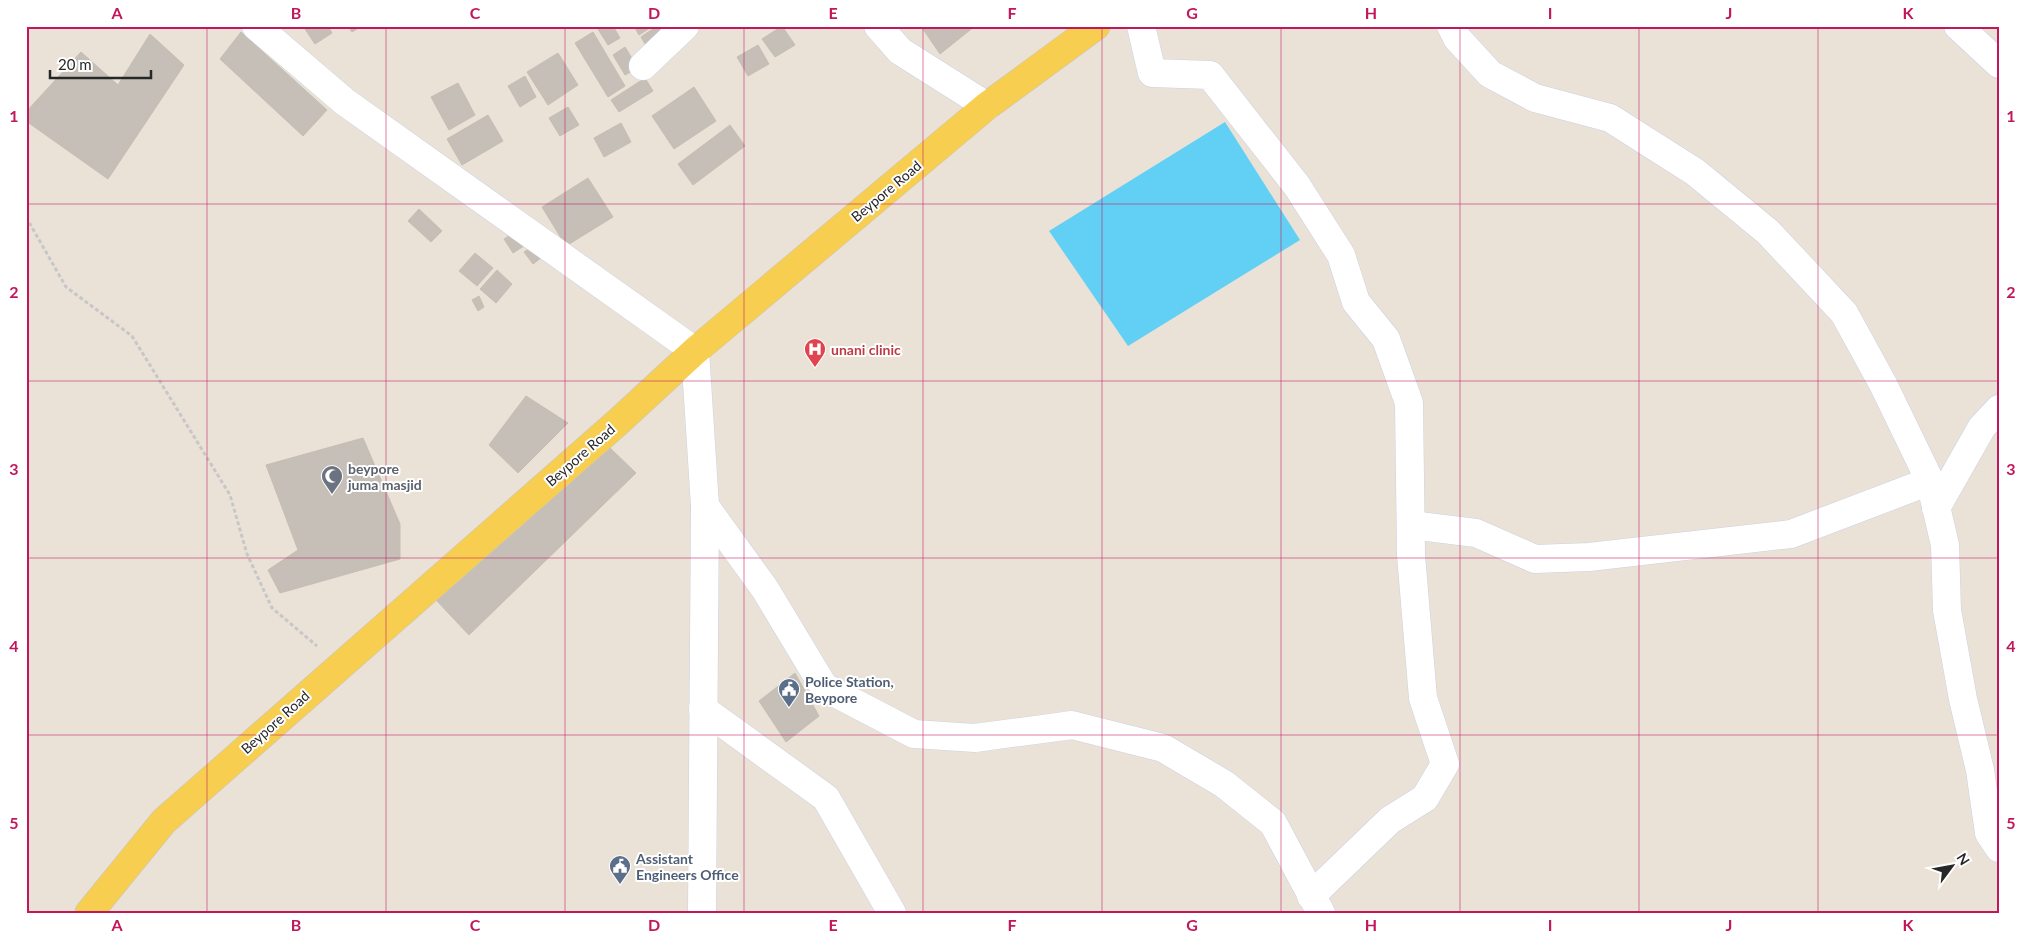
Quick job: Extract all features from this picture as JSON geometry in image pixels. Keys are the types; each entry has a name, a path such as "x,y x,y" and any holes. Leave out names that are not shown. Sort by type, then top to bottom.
{"main road":[{"name":"Beypore Road","path":"89,913 164,821 618,422 695,350 987,106 1096,26"}],"street":[{"path":"256,26 345,102 695,350 705,506 702,913"},
{"path":"643,66 685,26"},
{"path":"878,26 900,51 987,106"},
{"path":"705,506 765,589 824,686 914,734 975,738 1072,725 1163,748 1224,784 1273,823 1316,904 1390,820 1425,798 1446,764 1423,698 1411,556 1409,403 1386,339 1356,302 1341,255 1297,186 1210,75 1152,73 1141,26"},
{"path":"1451,26 1456,38 1490,74 1535,98 1610,118 1695,172 1768,232 1844,313 1930,481 1945,545 1947,610 1963,699 1980,770 1989,833 1999,848"},
{"path":"1958,26 1999,64"},
{"path":"1936,508 1982,427 1999,409"},
{"path":"1411,525 1476,533 1534,559 1589,557 1791,534 1930,481"},
{"path":"704,709 826,798 892,913"}],"path":[{"path":"26,217 66,287 132,336 230,495 247,554 272,608 322,651"}],"water":[{"path":"1225,122 1300,240 1128,346 1049,231"}],"building":[{"path":"303,26 328,26 332,33 315,44"},
{"path":"348,26 362,26 352,32"},
{"path":"596,26 613,26 620,38 608,45"},
{"path":"634,26 653,26 639,35"},
{"path":"657,26 666,26 648,49 641,37"},
{"path":"782,26 795,45 775,57 762,39"},
{"path":"921,26 975,26 940,54"},
{"path":"241,32 327,110 303,136 220,59"},
{"path":"593,32 625,86 608,97 575,43"},
{"path":"150,34 184,65 108,179 26,121 26,112 81,52 118,85"},
{"path":"758,45 769,64 748,76 737,57"},
{"path":"625,47 638,68 625,75 613,55"},
{"path":"558,53 578,85 548,105 527,72"},
{"path":"525,76 536,97 520,107 508,86"},
{"path":"645,78 653,91 619,112 611,100"},
{"path":"458,83 475,115 449,130 431,97"},
{"path":"694,87 716,121 674,149 652,116"},
{"path":"568,107 579,125 560,136 549,118"},
{"path":"488,115 503,141 462,165 447,139"},
{"path":"621,123 631,142 604,157 594,138"},
{"path":"730,125 745,146 693,185 678,164"},
{"path":"588,178 613,217 566,246 542,207"},
{"path":"419,209 442,231 431,242 408,221"},
{"path":"518,230 527,244 513,253 504,239"},
{"path":"536,244 545,255 533,264 524,252"},
{"path":"475,253 493,268 477,286 459,271"},
{"path":"497,270 512,284 496,303 480,289"},
{"path":"479,296 484,307 478,311 472,300"},
{"path":"526,396 568,423 518,473 489,445"},
{"name":"beypore juma masjid","path":"363,438 400,524 400,559 280,593 268,570 298,550 266,465"},
{"path":"610,448 636,473 469,635 436,600"},
{"name":"Police Station, Beypore","path":"795,673 819,716 786,742 759,701"}],"place":[{"name":"unani clinic","path":"815,368"},
{"name":"beypore juma masjid","path":"332,495"},
{"name":"Police Station, Beypore","path":"789,708"},
{"name":"Assistant Engineers Office","path":"620,885"}]}
